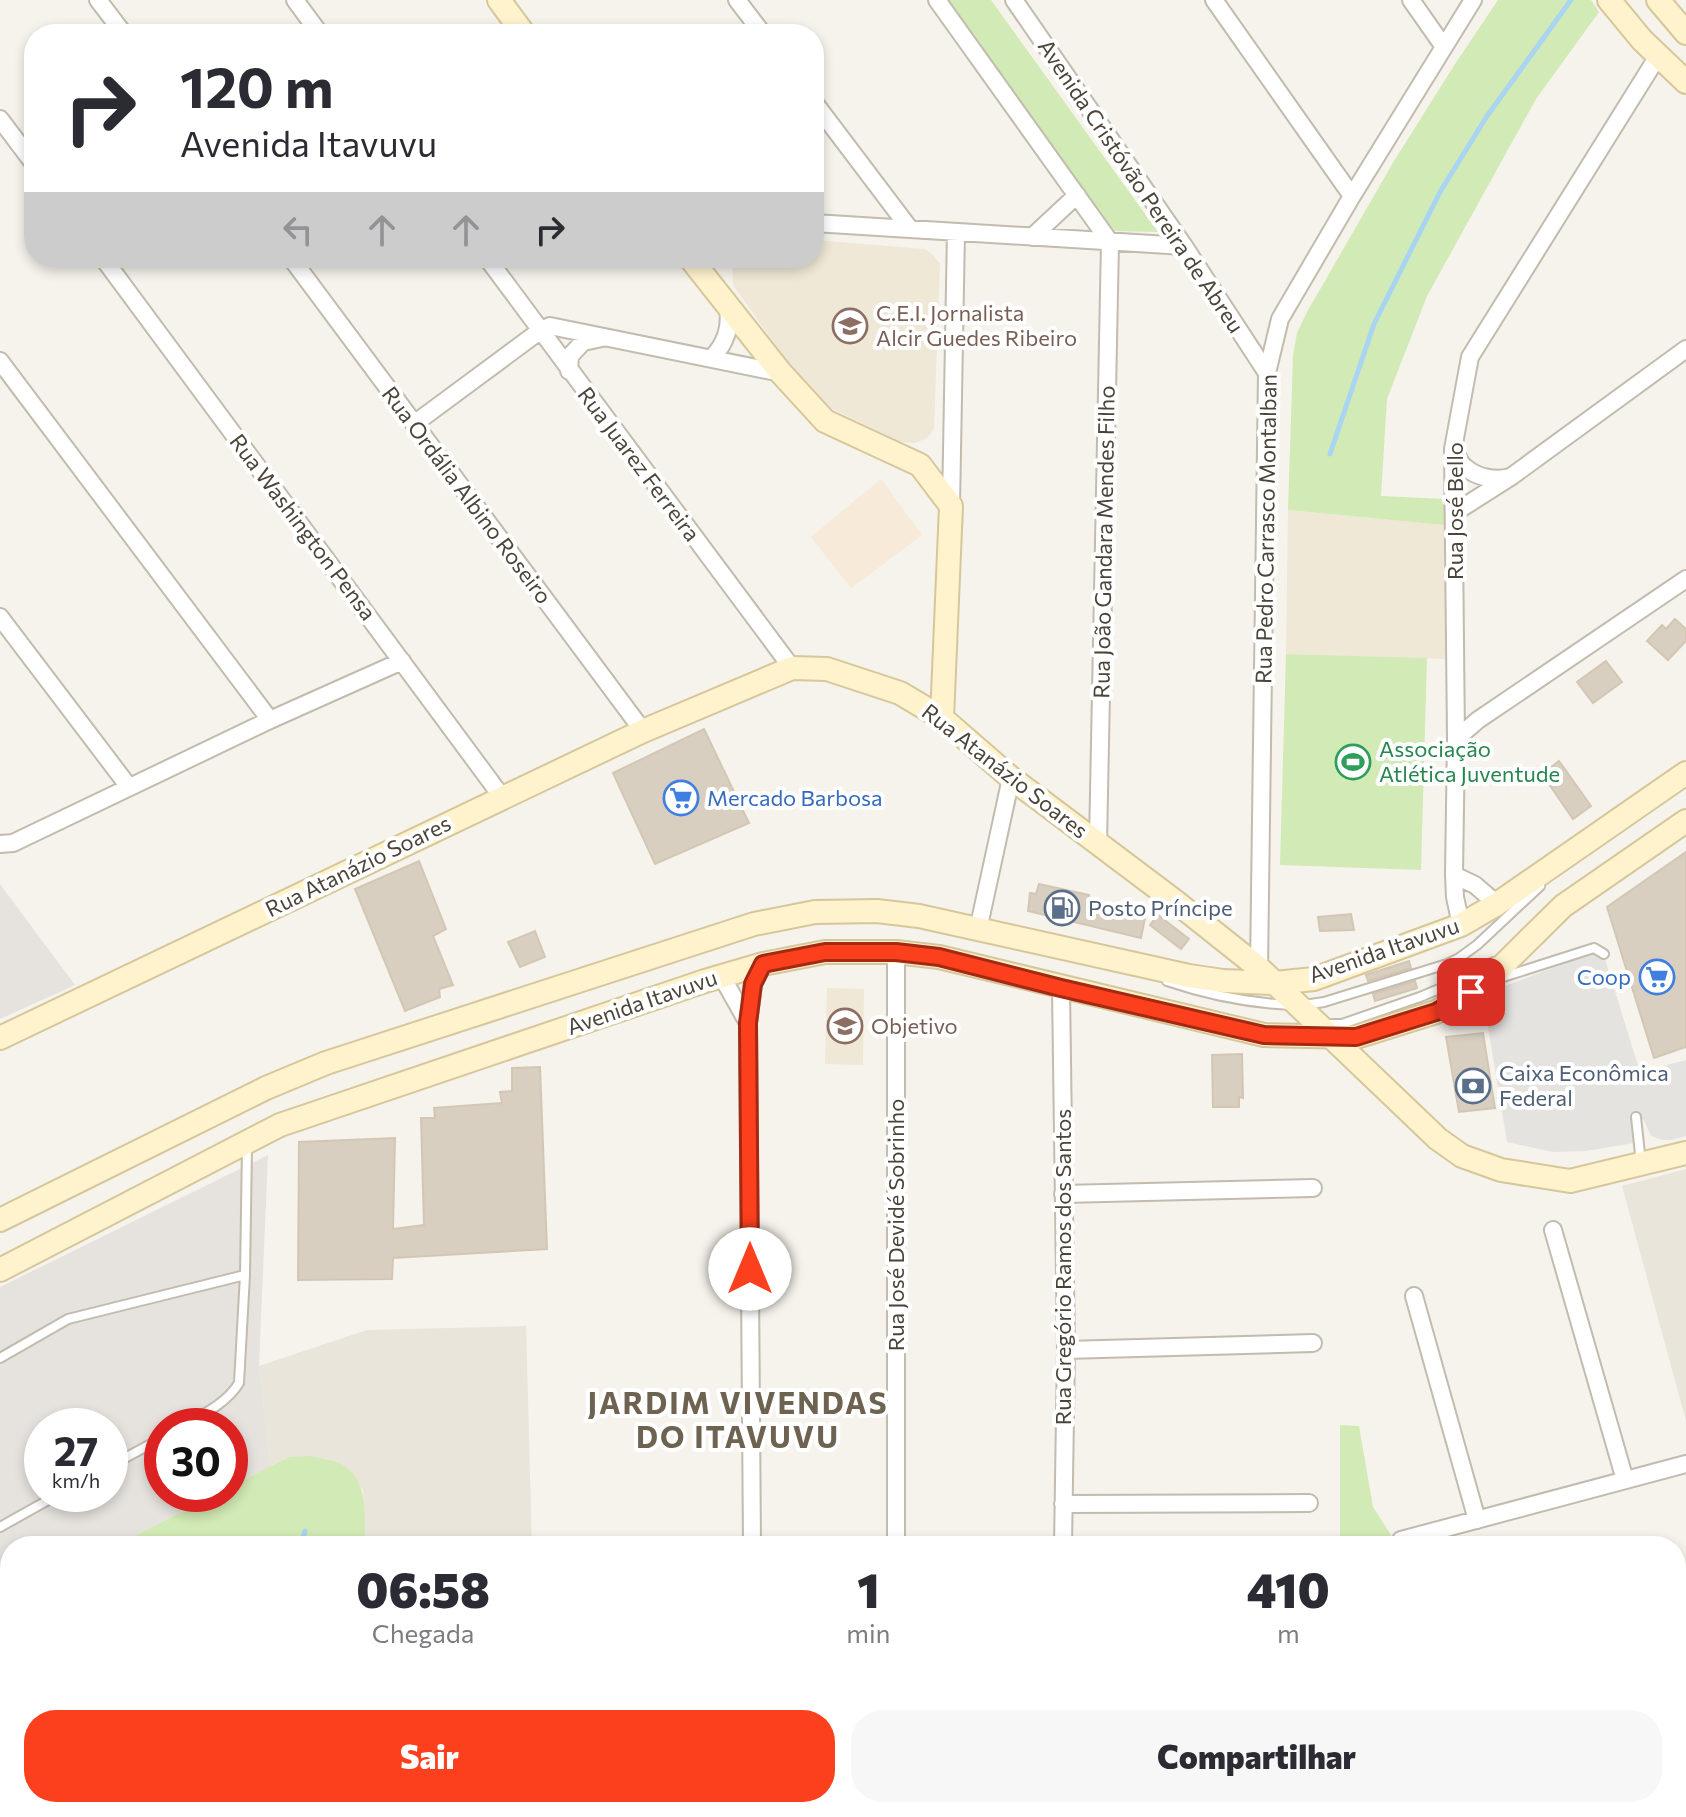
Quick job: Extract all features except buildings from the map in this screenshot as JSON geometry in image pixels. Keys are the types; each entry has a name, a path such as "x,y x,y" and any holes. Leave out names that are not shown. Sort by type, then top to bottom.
{"main road":[{"path":"499,0 517,24"},
{"path":"1609,0 1658,56 1686,82"},
{"path":"1658,0 1686,33"},
{"path":"698,268 781,373 825,421 920,465 951,506 942,718"},
{"name":"Rua Atanázio Soares","path":"0,1038 643,731 792,668 827,669 900,693 942,718 1011,778 1176,902 1267,976 1438,1139 1462,1156 1501,1170 1570,1181 1686,1153"},
{"name":"Avenida Itavuvu","path":"0,1220 266,1088 326,1063 754,924 815,912 877,911 919,916 1223,981 1267,976 1314,979 1461,925 1497,904 1686,773"},
{"name":"Avenida Itavuvu","path":"0,1270 280,1125 721,975 825,952 896,952 939,957 1264,1035 1325,1030 1356,1037 1436,1012 1485,983 1563,906 1686,821"},
{"path":"978,930 976,943 979,956 992,971"}],"street":[{"path":"295,0 313,24"},
{"path":"737,0 755,24"},
{"path":"937,0 1110,242"},
{"name":"Avenida Cristóvão Pereira de Abreu","path":"1014,0 1184,246 1267,373"},
{"path":"1214,0 1352,196"},
{"path":"1411,0 1444,47"},
{"name":"Rua Pedro Carrasco Montalban","path":"1267,976 1267,373 1280,319 1473,0"},
{"path":"107,3 119,24"},
{"name":"Rua José Bello","path":"1461,925 1454,875 1453,449 1470,357 1658,56"},
{"path":"824,115 910,229"},
{"path":"0,119 24,151"},
{"path":"1032,237 1077,195"},
{"path":"824,224 1184,246"},
{"path":"951,506 956,232"},
{"name":"Rua João Gandara Mendes Filho","path":"1098,843 1110,242"},
{"name":"Rua Washington Pensa","path":"110,268 502,797"},
{"name":"Rua Ordália Albino Roseiro","path":"298,268 643,731"},
{"name":"Rua Juarez Ferreira","path":"494,268 792,668"},
{"path":"711,359 723,345 730,319 728,305"},
{"path":"414,424 550,326 781,373"},
{"path":"569,371 570,356 583,342 607,337"},
{"path":"1454,513 1512,476 1686,349"},
{"path":"0,361 270,720"},
{"path":"1453,449 1464,467 1482,476 1500,480 1512,476"},
{"path":"920,465 940,459 951,451"},
{"path":"1456,739 1478,720 1686,579"},
{"path":"0,617 129,787"},
{"path":"0,844 13,843 270,720 402,661"},
{"path":"978,930 1011,778"},
{"path":"1454,875 1475,885 1497,904"},
{"name":"Rua José Devidé Sobrinho","path":"896,952 896,1536"},
{"path":"752,1536 748,1023 753,984 763,964"},
{"path":"721,975 748,1023"},
{"name":"Rua Gregório Ramos dos Santos","path":"1061,988 1066,1350 1063,1536"},
{"path":"1063,1194 1313,1188"},
{"path":"1553,1230 1625,1480"},
{"path":"1414,1296 1477,1520"},
{"path":"1066,1350 1313,1343"},
{"path":"1416,1536 1686,1464"},
{"path":"1063,1504 1309,1503"}],"lane":[{"path":"1087,954 1197,991 1259,1004 1299,1006 1324,1002 1459,958 1519,906 1574,850"},
{"path":"1325,1030 1456,982 1522,944"},
{"path":"1485,983 1594,948 1604,954"},
{"path":"1636,1117 1641,1164"},
{"path":"213,1408 235,1391 239,1383 245,1275 247,1142"},
{"path":"0,1358 68,1319 245,1275"},
{"path":"0,1527 27,1512"}],"shaded area":[{"name":"C.E.I. Jornalista Alcir Guedes Ribeiro","path":"824,241 925,249 940,264 934,429 927,438 915,443 901,442 826,406 791,367 733,285 732,268 824,268"},
{"path":"881,479 922,535 851,588 811,537"},
{"path":"1288,510 1444,525 1446,659 1286,654"},
{"path":"0,884 75,985 0,1019"},
{"path":"1602,949 1640,1072 1686,1060 1686,1136 1662,1140 1651,1136 1644,1120 1630,1114 1634,1143 1586,1151 1553,1152 1507,1142 1485,997 1492,991"},
{"name":"Objetivo","path":"827,988 864,989 863,1065 825,1064"},
{"path":"268,1155 259,1365 270,1467 248,1478 248,1408 144,1408 144,1512 182,1512 135,1536 0,1536 0,1287"},
{"path":"1686,1169 1686,1421 1622,1186"},
{"path":"526,1326 532,1536 365,1536 363,1489 289,1457 270,1467 259,1366 367,1330"}],"green space":[{"path":"946,0 991,0 1158,232 1113,231"},
{"path":"1498,0 1591,0 1599,12 1536,99 1427,296 1387,399 1381,496 1445,499 1444,525 1288,510 1293,355 1297,333 1394,161"},
{"name":"Associação Atlética Juventude","path":"1286,654 1427,658 1421,870 1280,865"},
{"path":"1340,1425 1359,1426 1373,1507 1392,1536 1340,1536"},
{"path":"309,1456 334,1461 346,1467 360,1485 365,1509 365,1536 135,1536 182,1512 248,1512 248,1478 289,1457"}],"waterway":[{"path":"1330,454 1374,324 1440,192 1487,116 1571,0"},
{"path":"304,1536 305,1531"}],"place":[{"name":"C.E.I. Jornalista Alcir Guedes Ribeiro","path":"850,326"},
{"name":"Associação Atlética Juventude","path":"1353,762"},
{"name":"Mercado Barbosa","path":"681,798"},
{"name":"Posto Príncipe","path":"1062,908"},
{"name":"Coop","path":"1657,977"},
{"name":"Objetivo","path":"845,1026"},
{"name":"Caixa Econômica Federal","path":"1473,1086"}],"district":[{"name":"JARDIM VIVENDAS DO ITAVUVU","path":"738,1421"}],"route":[{"path":"750,1269 748,1023 753,984 763,964 825,952 896,952 939,957 1264,1035 1356,1037 1436,1012 1471,992"}]}
